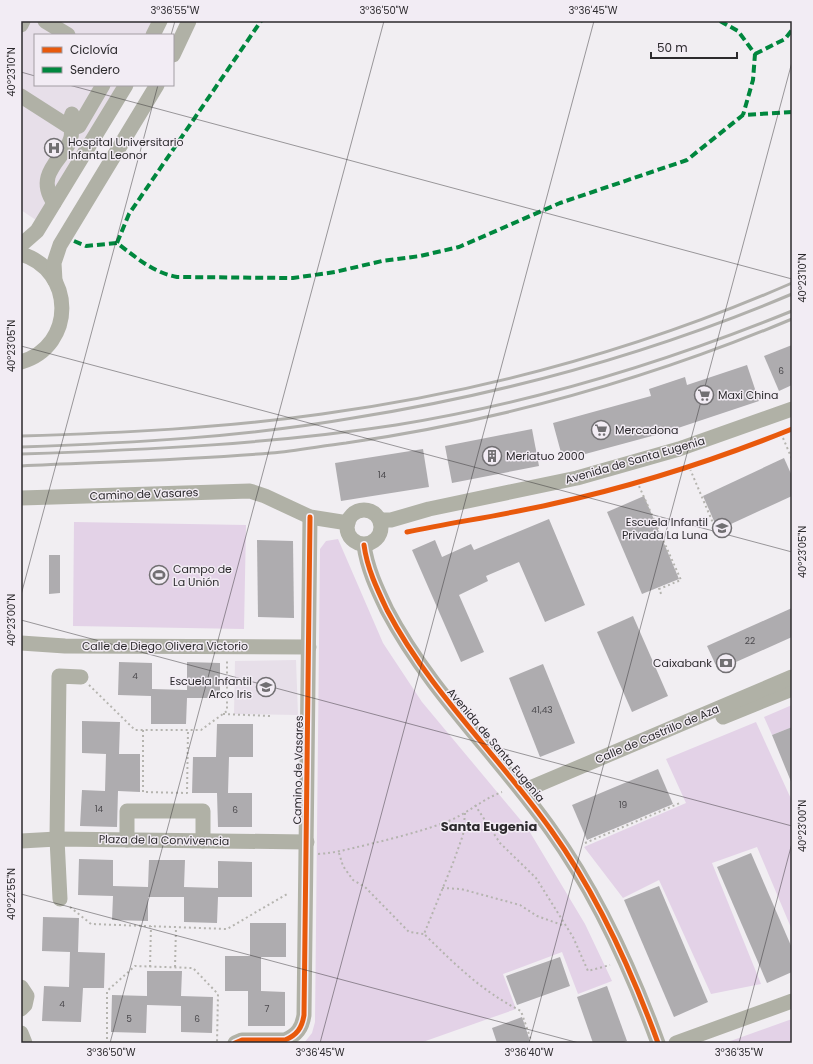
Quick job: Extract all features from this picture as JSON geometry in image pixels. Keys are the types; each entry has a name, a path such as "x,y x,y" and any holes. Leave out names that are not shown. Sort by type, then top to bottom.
{"street":[{"path":"21,25 23,21"},
{"path":"45,21 66,34"},
{"path":"154,34 160,21"},
{"path":"174,53 189,21"},
{"path":"21,96 72,121 79,126 102,86"},
{"path":"21,245 37,231 125,86"},
{"path":"55,281 54,263 60,245 156,86"},
{"path":"54,203 48,195 47,182 49,174 71,138 72,121"},
{"path":"21,254 40,264 49,271 60,292 62,304 58,328 54,338 35,356 21,362"},
{"name":"Avenida de Santa Eugenia","path":"380,520 391,520 429,509 577,478 679,449 792,408"},
{"name":"Camino de Vasares","path":"21,498 250,491 265,496 310,517 348,523"},
{"path":"363,510 369,510 376,514 380,520 381,532 377,539 372,543 364,545 351,540 348,535 348,523 351,516 363,510"},
{"name":"Camino de Vasares","path":"235,1043 242,1040 285,1040 297,1033 303,1022 310,849 310,517"},
{"name":"Avenida de Santa Eugenia","path":"364,545 370,572 380,596 398,631 416,659 442,696 525,794 552,831 595,902 629,970 658,1043"},
{"name":"Calle de Diego Olivera Victorio","path":"21,643 65,646 309,647"},
{"path":"60,899 57,838 59,676 81,677"},
{"name":"Calle de Castrillo de Aza","path":"525,794 792,677"},
{"name":"Calle de Castrillo de Aza","path":"525,794 792,689"},
{"path":"127,840 127,811 203,811 203,841"},
{"name":"Plaza de la Convivencia","path":"21,841 57,838 203,841 310,849"},
{"path":"21,987 27,996 25,1005 21,1009"},
{"path":"676,1043 792,1001"},
{"path":"21,1033 25,1043"}],"path":[{"path":"777,435 785,432"},
{"path":"785,432 783,438 792,459"},
{"path":"683,467 690,467 716,530"},
{"path":"630,484 645,479"},
{"path":"639,486 681,580 659,589 662,596"},
{"path":"81,677 135,730 202,730 227,710 227,646"},
{"path":"222,714 270,716"},
{"path":"143,730 143,792 187,793 188,730"},
{"path":"310,849 339,853 397,837 450,820 464,813 474,805 502,792"},
{"path":"585,842 680,803"},
{"path":"474,805 500,843 536,878 573,937 588,971 610,965"},
{"path":"424,934 442,888 454,863 463,835 464,813"},
{"path":"339,853 343,866 353,880 365,887 409,932 424,934 479,986 497,999 521,1011 532,1043"},
{"path":"442,888 461,889 520,905 537,916 566,926"},
{"path":"60,899 91,924 227,928 289,893"},
{"path":"150,967 151,926"},
{"path":"174,967 176,927"},
{"path":"107,1039 107,991 135,966 174,967 193,968 218,994 216,1043"}],"shaded area":[{"name":"Hospital Universitario Infanta Leonor","path":"21,21 158,21 153,34 34,34 34,86 122,86 42,224 21,210"},
{"name":"Campo de La Unión","path":"74,522 246,525 244,629 73,626"},
{"path":"338,539 383,643 422,702 528,829 585,924 612,981 578,994 562,952 503,974 516,1009 420,1043 304,1043 312,1033 315,1022 320,549 326,541"},
{"name":"Escuela Infantil Arco Iris","path":"296,660 298,715 234,714 235,661"},
{"path":"792,705 792,727 772,735 764,717"},
{"path":"756,722 792,801 792,930 757,847 712,863 761,984 711,994 659,880 623,898 584,847 686,803 666,759"},
{"path":"792,1019 792,1043 725,1043"}],"building":[{"path":"792,345 792,385 779,391 764,356"},
{"path":"747,365 759,401 663,433 563,460 553,423 651,396 649,389 685,377 687,385"},
{"name":"Meriatuo 2000","path":"532,429 539,466 452,483 445,446"},
{"path":"423,449 429,487 341,501 335,463"},
{"path":"784,458 792,476 792,496 718,530 703,496"},
{"path":"644,496 679,579 642,594 607,512"},
{"path":"549,519 585,605 545,622 519,562 486,576 488,581 459,595 484,652 461,662 412,550 435,540 442,557 471,544 474,550"},
{"path":"257,540 293,541 294,618 258,617"},
{"path":"49,555 60,555 60,593 49,594"},
{"path":"792,608 792,637 718,670 707,646"},
{"path":"633,616 668,696 632,712 597,632"},
{"path":"119,662 152,663 152,689 187,690 187,662 220,663 220,698 187,698 186,724 151,724 151,696 118,695"},
{"path":"543,664 575,743 540,757 509,678"},
{"path":"82,721 120,722 119,754 140,754 140,792 118,791 117,827 80,826 82,790 105,791 106,754 82,753"},
{"path":"217,724 253,724 253,757 229,757 228,793 252,793 252,827 218,827 217,793 192,793 193,757 216,757"},
{"path":"792,727 792,784 772,735"},
{"path":"658,769 673,804 587,840 572,805"},
{"path":"751,853 792,948 792,972 767,983 717,867"},
{"path":"79,859 113,860 113,886 148,887 149,860 185,860 184,887 218,888 218,861 252,862 252,897 218,897 217,923 184,922 184,897 148,897 148,921 112,920 113,896 78,895"},
{"path":"659,886 708,1002 674,1017 624,900"},
{"path":"43,917 79,918 78,952 105,953 104,988 83,988 81,1022 42,1021 44,986 69,987 70,952 42,951"},
{"path":"250,923 286,923 286,957 261,957 261,991 285,992 285,1026 248,1026 248,991 225,991 225,956 250,956"},
{"path":"560,957 570,986 517,1005 506,976"},
{"path":"147,971 182,971 181,996 213,997 212,1033 181,1032 181,1006 147,1005 146,1033 111,1032 112,995 147,996"},
{"path":"607,986 627,1041 621,1043 593,1043 577,997"},
{"path":"522,1017 530,1041 524,1043 497,1043 492,1028"}],"railway":[{"path":"21,436 135,431 247,423 382,405 502,380 562,365 678,328 792,283"},
{"path":"21,447 146,441 271,430 312,425 466,397 521,384 631,353 686,335 792,294"},
{"path":"21,454 162,448 303,437 349,432 447,416 548,393 647,364 695,348 792,311"},
{"path":"21,466 271,453 403,434 517,410 628,379 684,361 792,319"}],"marked path":[{"path":"117,243 129,214 261,21"},
{"path":"720,21 738,31 755,54 753,80 743,115"},
{"path":"755,54 785,39 792,30"},
{"path":"74,241 86,246 117,243 152,268 177,277 293,278 335,272 382,261 420,256 459,247 560,203 687,160 743,115 792,112"}],"cycle path":[{"path":"407,532 534,508 644,481 704,462 792,429"},
{"path":"235,1043 242,1040 285,1040 293,1036 298,1030 302,1024 304,1015 310,517"},
{"path":"364,545 367,562 376,586 387,610 404,640 444,696 530,802 568,854 612,933 648,1015 658,1043"}],"place":[{"name":"Hospital Universitario Infanta Leonor","path":"54,148"},
{"name":"Maxi China","path":"704,395"},
{"name":"Mercadona","path":"601,430"},
{"name":"Meriatuo 2000","path":"492,456"},
{"name":"Escuela Infantil Privada La Luna","path":"722,528"},
{"name":"Campo de La Unión","path":"159,575"},
{"name":"Caixabank","path":"726,663"},
{"name":"Escuela Infantil Arco Iris","path":"266,687"}],"district":[{"name":"Santa Eugenia","path":"489,826"}]}
